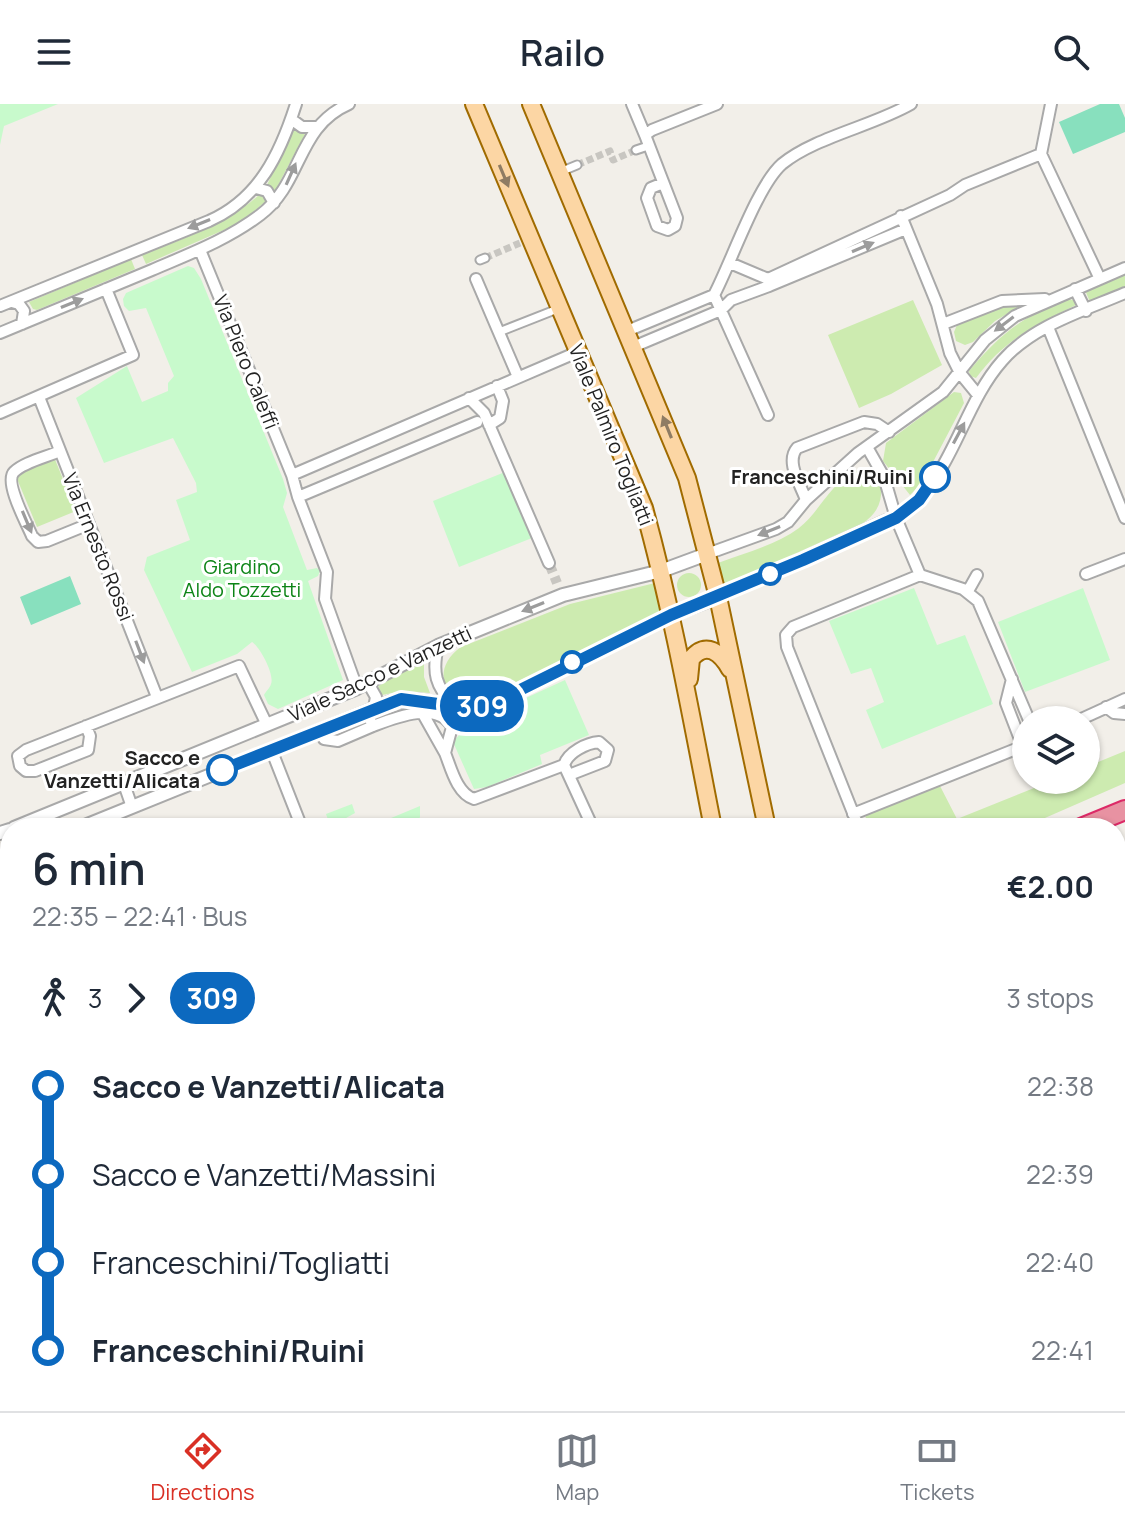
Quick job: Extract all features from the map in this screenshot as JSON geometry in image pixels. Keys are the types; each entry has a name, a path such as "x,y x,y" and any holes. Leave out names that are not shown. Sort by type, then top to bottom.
{"highway":[{"path":"1105,818 1125,810"}],"main road":[{"path":"531,104 687,478 718,597 765,818"},
{"name":"Viale Palmiro Togliatti","path":"474,108 525,241 560,308 644,508 690,702 711,818"},
{"path":"690,702 690,663 697,652 719,652 733,674"}],"street":[{"path":"0,306 222,215 240,203 256,188 272,164 296,104"},
{"path":"0,333 200,250 240,228 274,203 284,190 316,127 328,115 349,104"},
{"path":"632,104 663,183"},
{"path":"636,150 652,130 717,104"},
{"path":"630,339 714,295 761,194 781,165 801,152 911,104"},
{"path":"1051,104 1041,154 1100,279"},
{"path":"291,119 299,126 316,127"},
{"path":"630,339 721,310 731,300 901,216 950,195 965,185 1041,154"},
{"path":"560,172 577,165"},
{"path":"256,188 267,191 274,203"},
{"path":"901,216 943,324 950,353 960,373 978,395"},
{"path":"730,263 769,282 906,229"},
{"path":"138,249 138,262 146,272"},
{"name":"Via Piero Caleffi","path":"200,250 292,475 327,572 325,599 363,686 376,697 370,710 373,726"},
{"path":"707,554 782,526 806,500 867,447 939,396 995,330 1024,310 1125,268"},
{"path":"476,279 518,377"},
{"path":"0,413 133,355 106,289"},
{"path":"1075,289 1086,311"},
{"path":"434,732 451,729 467,719 475,709 516,692 671,615 896,518 928,488 978,395 1009,353 1048,327 1125,293"},
{"path":"714,295 768,415"},
{"path":"943,324 1007,300 1051,299"},
{"path":"12,302 19,304 24,311 22,324"},
{"path":"499,332 560,308"},
{"path":"1048,327 1125,518"},
{"path":"292,475 573,354"},
{"path":"489,425 500,418 503,401 497,386"},
{"name":"Via Ernesto Rossi","path":"39,397 157,697"},
{"path":"469,398 484,413 549,563"},
{"path":"298,497 477,422"},
{"path":"806,500 792,461 792,454 797,448 864,422 877,424 889,432"},
{"path":"867,447 884,477 896,518 920,575"},
{"path":"60,451 16,470 11,476 11,486 32,536 38,542 89,524"},
{"name":"Viale Sacco e Vanzetti","path":"39,818 363,686 438,646 563,595 661,571 707,554"},
{"path":"1086,574 1125,559"},
{"path":"855,818 787,647 786,635 793,627 920,575 968,591 983,609 1023,706"},
{"path":"968,591 977,575"},
{"path":"557,583 563,595"},
{"path":"438,646 434,677 440,690 455,706"},
{"path":"86,726 89,745 83,752 35,771 28,772 20,766 18,756 23,752 86,726 157,697 239,666 267,725"},
{"path":"1012,679 1006,703 1012,717"},
{"name":"Viale Sacco e Vanzetti","path":"105,818 271,749 404,699 475,709"},
{"path":"1100,710 1125,699"},
{"path":"1106,707 1114,713 1125,714"},
{"path":"423,714 467,797 474,799 566,770 588,818"},
{"path":"320,731 324,739 338,741 403,715 443,717 451,729 445,753"},
{"path":"271,749 298,818"},
{"path":"853,814 1012,751"},
{"path":"124,784 132,807"}],"green space":[{"path":"0,104 58,104 4,126 0,145"},
{"path":"1100,104 1119,104 1125,118 1125,132 1073,154 1059,122"},
{"path":"293,129 305,134 275,191 267,185"},
{"path":"260,194 266,201 240,223 146,264 142,255 219,222"},
{"path":"131,259 135,269 37,310 29,302"},
{"name":"Giardino Aldo Tozzetti","path":"188,266 194,268 201,279 283,479 287,493 283,507 307,570 317,568 320,571 318,576 308,581 343,680 278,709 268,704 264,695 271,684 271,674 262,654 252,642 237,654 192,672 144,570 147,557 190,540 176,500 197,492 196,483 173,438 104,463 76,398 127,366 142,402 168,391 168,383 174,376 146,308 129,311 123,299 126,293"},
{"path":"1125,273 1125,288 1090,302 1085,290"},
{"path":"1066,299 1074,300 1076,305 1009,343 976,378 970,376 969,371 980,358 1013,328"},
{"path":"913,300 942,365 859,408 828,335"},
{"path":"1010,302 1017,304 1017,308 995,321 973,342 965,345 956,341 954,332 957,325"},
{"path":"954,392 961,393 964,403 922,483 910,495 883,461 886,443"},
{"path":"54,457 76,511 37,527 15,474"},
{"path":"863,469 871,470 881,483 881,491 876,510 863,523 826,545 723,588 718,563 790,534 807,521 836,486"},
{"path":"505,472 532,538 459,567 433,501"},
{"path":"689,573 700,580 701,585 694,596 689,597 678,590 677,585 684,574"},
{"path":"70,576 81,604 31,625 20,597"},
{"path":"655,583 662,613 483,698 460,698 446,686 445,667 461,647 570,604"},
{"path":"914,588 937,645 965,635 993,704 882,749 866,710 884,702 871,668 851,674 829,621"},
{"path":"1083,588 1110,660 1025,692 998,622"},
{"path":"424,658 424,677 430,693 403,691 382,695 378,686"},
{"path":"565,680 589,735 540,755 542,764 487,787 474,789 453,742 466,727 480,719"},
{"path":"1125,751 1125,783 1100,794 1100,761"},
{"path":"940,786 956,818 866,818 865,815"},
{"path":"1019,794 1100,794 1045,818 959,818"},
{"path":"352,804 355,813 346,818 327,818 326,814"},
{"path":"420,806 420,818 391,818"}],"tunnel":[{"path":"577,165 610,151 613,160 636,150"},
{"path":"485,258 520,243"},
{"path":"549,563 557,583"}],"bus line":[{"name":"309","path":"222,770 401,699 475,709 516,692 671,615 896,518 919,500 935,477"}],"place":[{"name":"Franceschini/Ruini","path":"935,477"},
{"name":"Sacco e Vanzetti/Alicata","path":"222,770"}]}
